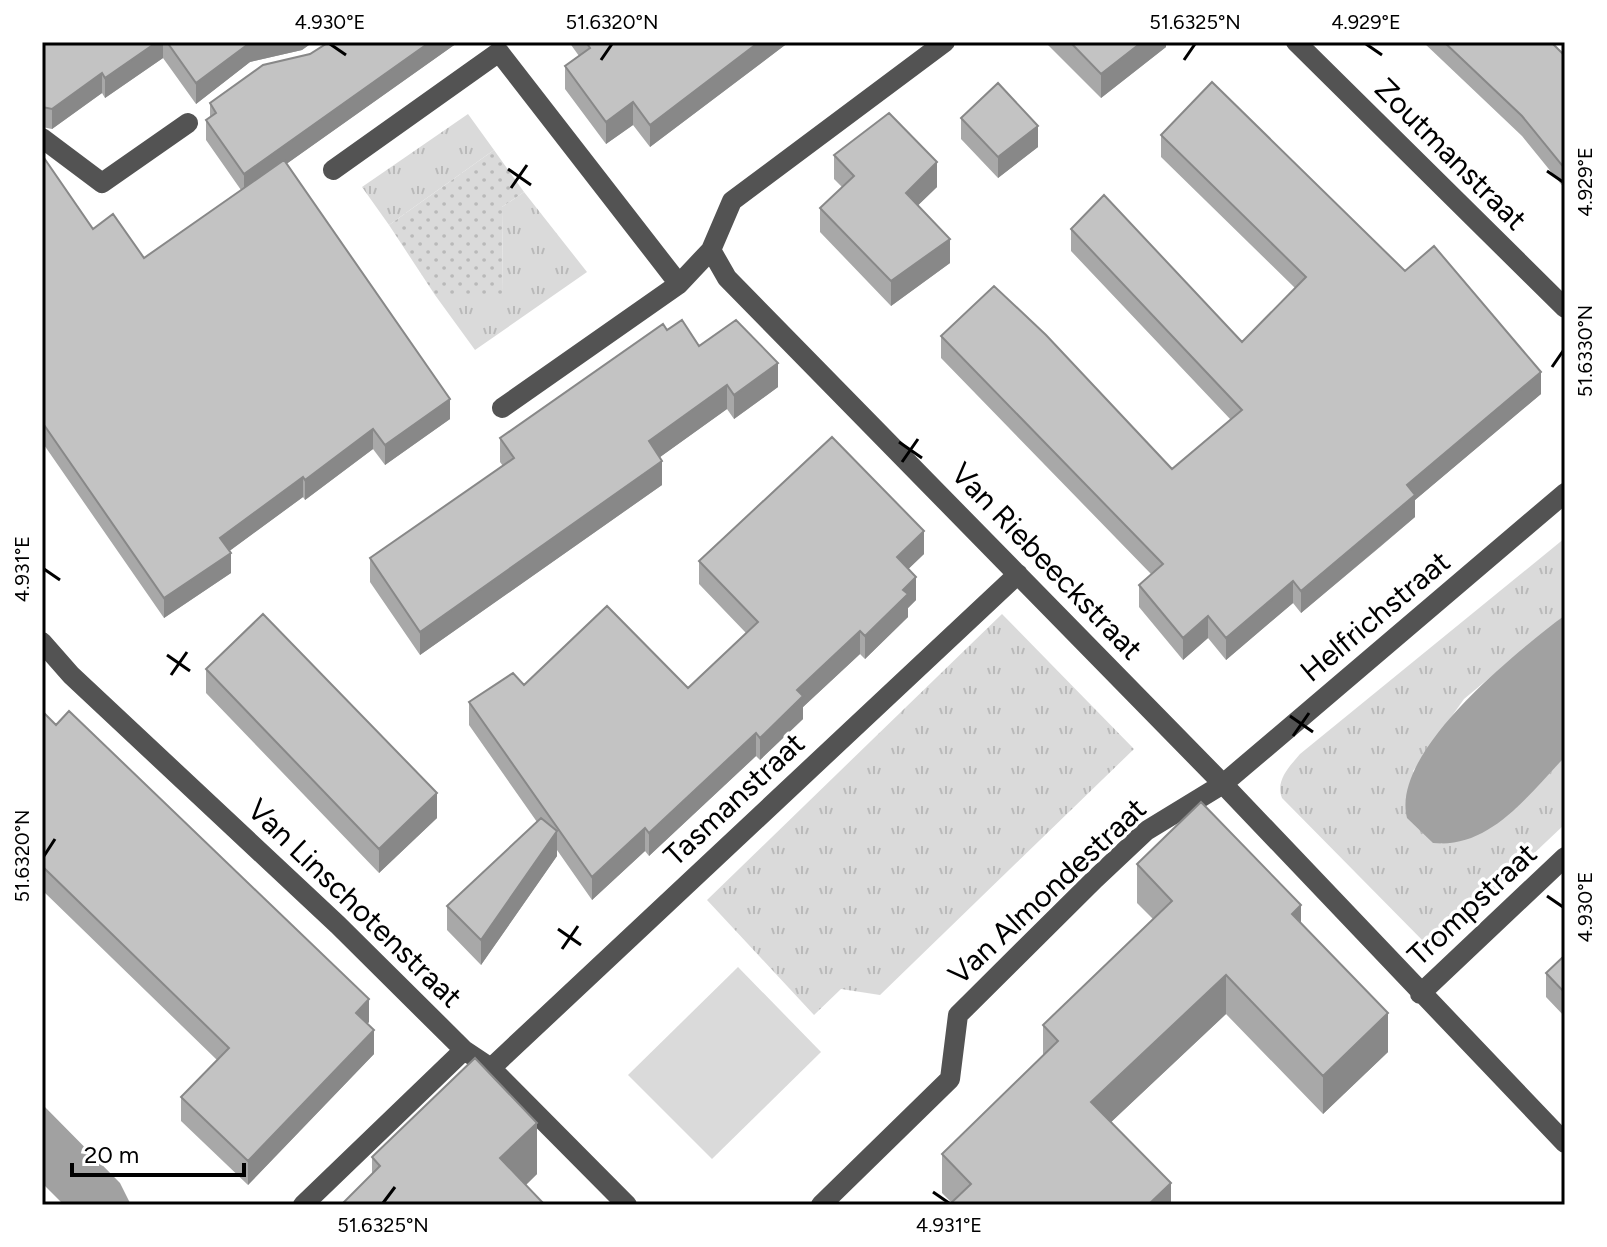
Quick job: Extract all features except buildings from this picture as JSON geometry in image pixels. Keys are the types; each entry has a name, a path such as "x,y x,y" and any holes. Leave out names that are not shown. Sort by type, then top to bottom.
{"street":[{"path":"502,408 679,284 711,250 732,201 945,42"},
{"name":"Zoutmanstraat","path":"1296,42 1565,308"},
{"path":"333,170 496,47 679,284"},
{"path":"42,138 102,183 188,123"},
{"name":"Van Riebeeckstraat","path":"711,250 727,278 1223,784 1565,1143"},
{"name":"Helfrichstraat","path":"1223,784 1565,493"},
{"name":"Tasmanstraat","path":"491,1068 1018,574"},
{"name":"Van Linschotenstraat","path":"42,642 71,675 338,925 464,1050 491,1068 627,1205"},
{"name":"Van Almondestraat","path":"821,1205 950,1079 958,1015 1146,831 1223,784"},
{"name":"Trompstraat","path":"1420,994 1565,857"},
{"path":"303,1205 464,1050"}],"green space":[{"path":"468,114 494,150 389,225 362,187"},
{"path":"494,150 524,192 502,207 503,295 435,295 389,225"},
{"path":"524,192 587,272 475,350 435,295 503,294 502,207"},
{"path":"1565,538 1565,615 1464,699 1413,771 1441,844 1515,809 1565,757 1565,824 1458,925 1444,933 1440,944 1429,947 1282,798 1280,786 1300,754"},
{"path":"1002,614 1134,749 880,995 841,989 814,1015 707,900"},
{"path":"738,967 821,1052 712,1159 628,1075"}],"shaded area":[{"path":"1565,615 1565,757 1522,802 1490,828 1454,843 1433,843 1407,818 1407,792 1418,763 1462,705 1518,652"},
{"path":"42,1104 120,1183 131,1205 64,1205 42,1183"}]}
